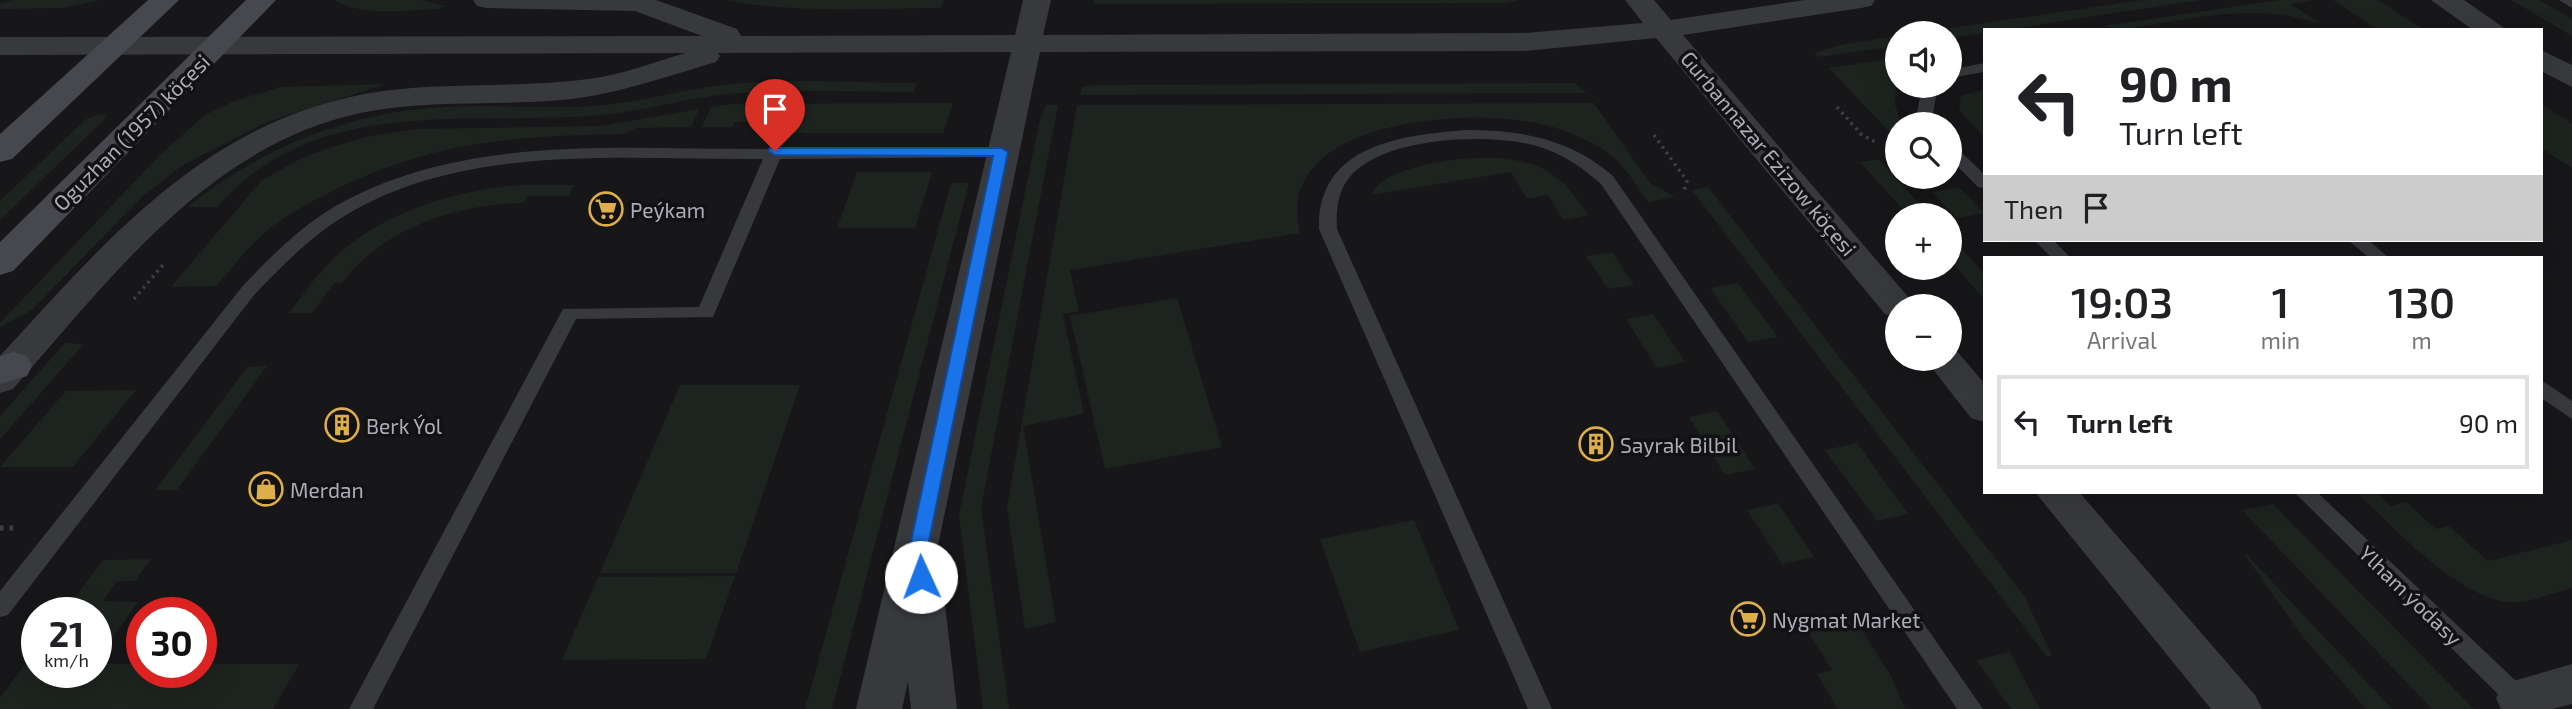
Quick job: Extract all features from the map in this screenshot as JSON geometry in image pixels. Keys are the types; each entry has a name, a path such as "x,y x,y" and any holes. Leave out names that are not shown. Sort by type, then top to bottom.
{"main road":[{"path":"0,152 166,0"},
{"name":"Oguzhan (1957) köçesi","path":"0,263 262,0"}],"street":[{"path":"487,0 638,3 751,43"},
{"path":"879,709 918,551 1001,152 1037,0"},
{"name":"Gurbannazar Ezizow köçesi","path":"1639,0 1888,294"},
{"path":"0,46 1525,42 1664,29 1861,0"},
{"path":"2445,0 2490,28"},
{"path":"4,372 159,207 195,177 265,136 352,106 384,101 429,95 590,88 751,43"},
{"path":"2543,60 2572,78"},
{"path":"1953,371 1983,407"},
{"path":"2057,494 2239,709"},
{"path":"918,551 933,709"},
{"name":"Ylham ýodasy","path":"2524,704 2572,684"}],"lane":[{"path":"2566,0 2572,4"},
{"path":"1962,72 1983,68"},
{"path":"1540,709 1328,229 1326,205 1337,183 1355,163 1416,141 1503,135 1533,140 1580,158 1607,180 1971,709"},
{"path":"361,709 570,313 706,313 775,151"},
{"path":"0,608 248,291 281,253 330,217 376,190 463,163 521,156 775,151 1001,152"},
{"path":"1962,162 1983,182"},
{"path":"2045,242 2060,256"},
{"path":"2360,242 2378,256"},
{"path":"2543,389 2572,412"},
{"name":"Ylham ýodasy","path":"2306,494 2524,704"}],"path":[{"path":"1837,107 1861,134 1877,143"},
{"path":"1654,135 1687,181 1683,194"},
{"path":"134,299 158,271"}],"shaded area":[{"path":"13,0 101,0 63,8 0,9 0,3"},
{"path":"334,0 422,0 446,6 438,9 371,11"},
{"path":"725,0 944,0 941,8 833,9 779,7"},
{"path":"1095,0 1519,0 1507,3 1094,4"},
{"path":"2142,0 2201,0 2016,28 1983,28 1983,33 1962,36 1962,26"},
{"path":"2279,0 2315,0 2291,4 2321,24 2296,17 2246,13 2132,28 2104,26"},
{"path":"2333,0 2378,0 2421,28 2375,28"},
{"path":"2511,0 2540,0 2572,19 2572,36"},
{"path":"1885,38 1885,48 1818,57 1814,53 1840,45"},
{"path":"1885,60 1885,98 1895,98 1897,112 1885,112 1885,127 1829,68"},
{"path":"754,82 917,83 914,92 751,92 602,115 397,122 348,131 301,146 257,171 217,207 187,207 245,167 308,136 375,116 409,110 465,106 605,105"},
{"path":"1574,83 1587,93 1080,95 1082,87 1094,85"},
{"path":"386,84 267,122 183,165 144,195 32,310 0,327 0,323 161,154 205,115 232,102 280,87"},
{"path":"1983,90 1983,136 1962,112 1959,110 1962,96"},
{"path":"953,103 943,133 790,133 794,122 735,122 732,127 702,127 711,107 731,104"},
{"path":"1594,103 1650,183 1675,197 1648,202 1607,152 1553,127 1534,122 1493,118 1455,118 1414,123 1375,132 1340,146 1313,168 1299,196 1300,233 1070,270 1079,311 1063,314 1084,414 1023,426 1056,622 1025,629 1007,508 1077,105"},
{"path":"1046,105 1058,105 981,508 1009,709 983,709 959,515 1040,119"},
{"path":"2543,105 2572,124 2572,168 2543,149"},
{"path":"699,109 691,127 636,128 623,134 506,140 470,145 398,163 325,195 281,220 252,244 216,286 171,287 261,181 296,161 331,147 370,136 415,129 601,126"},
{"path":"106,115 105,119 0,220 0,201 86,119"},
{"path":"1500,158 1530,164 1552,174 1570,191 1588,215 1563,220 1548,195 1527,199 1511,172 1371,195 1393,175 1410,169 1449,160"},
{"path":"1878,159 1885,167 1885,189 1906,189 1919,203 1897,203 1860,162"},
{"path":"857,172 932,172 915,228 837,228"},
{"path":"951,183 969,183 832,709 805,709"},
{"path":"520,185 574,185 568,196 528,196 524,203 473,208 423,223 378,247 342,283 334,283 312,313 289,313 327,265 374,228 396,216 445,198"},
{"path":"1708,187 2025,597 2052,656 2047,657 1692,190"},
{"path":"1961,189 1983,213 1962,217 1962,203 1943,203 1932,192"},
{"path":"1962,249 1983,272 1983,298 1962,274"},
{"path":"1612,252 1634,285 1608,289 1586,256"},
{"path":"1738,283 1778,337 1748,342 1710,288"},
{"path":"1177,298 1222,447 1105,469 1070,316"},
{"path":"1653,314 1685,362 1657,368 1626,319"},
{"path":"65,343 84,344 0,439 0,416"},
{"path":"267,366 177,490 155,490 247,367"},
{"path":"680,385 800,385 736,573 600,573"},
{"path":"136,390 73,467 0,467 66,391"},
{"path":"1717,411 1755,469 1725,475 1689,417"},
{"path":"1857,443 1908,514 1877,521 1825,450"},
{"path":"2358,494 2378,494 2391,506 2406,502 2436,529 2449,526 2488,561 2572,540 2572,588 2532,600 2499,600 2454,579 2409,543"},
{"path":"1778,503 1814,557 1782,564 1747,510"},
{"path":"2273,504 2474,709 2432,709 2242,510"},
{"path":"1414,520 1459,630 1360,652 1320,539"},
{"path":"2244,554 2392,709 2366,709 2303,637"},
{"path":"151,559 135,581 117,581 106,597 75,597 103,560"},
{"path":"735,576 706,659 562,660 598,577"},
{"path":"112,601 126,602 126,619 112,638"},
{"path":"1854,618 1891,676 1905,709 1838,709 1817,674 1832,670 1806,629"},
{"path":"2010,652 2040,709 2011,709 1976,660"},
{"path":"112,664 126,664 126,688 217,688 217,664 299,664 273,709 0,709 0,698 21,669 21,688 112,688"}],"place":[{"name":"Peýkam","path":"606,209"},
{"name":"Berk Ýol","path":"342,425"},
{"name":"Sayrak Bilbil","path":"1596,444"},
{"name":"Merdan","path":"266,489"},
{"name":"Nygmat Market","path":"1748,619"}],"route":[{"path":"775,151 1001,152 918,551 921,577"}]}
